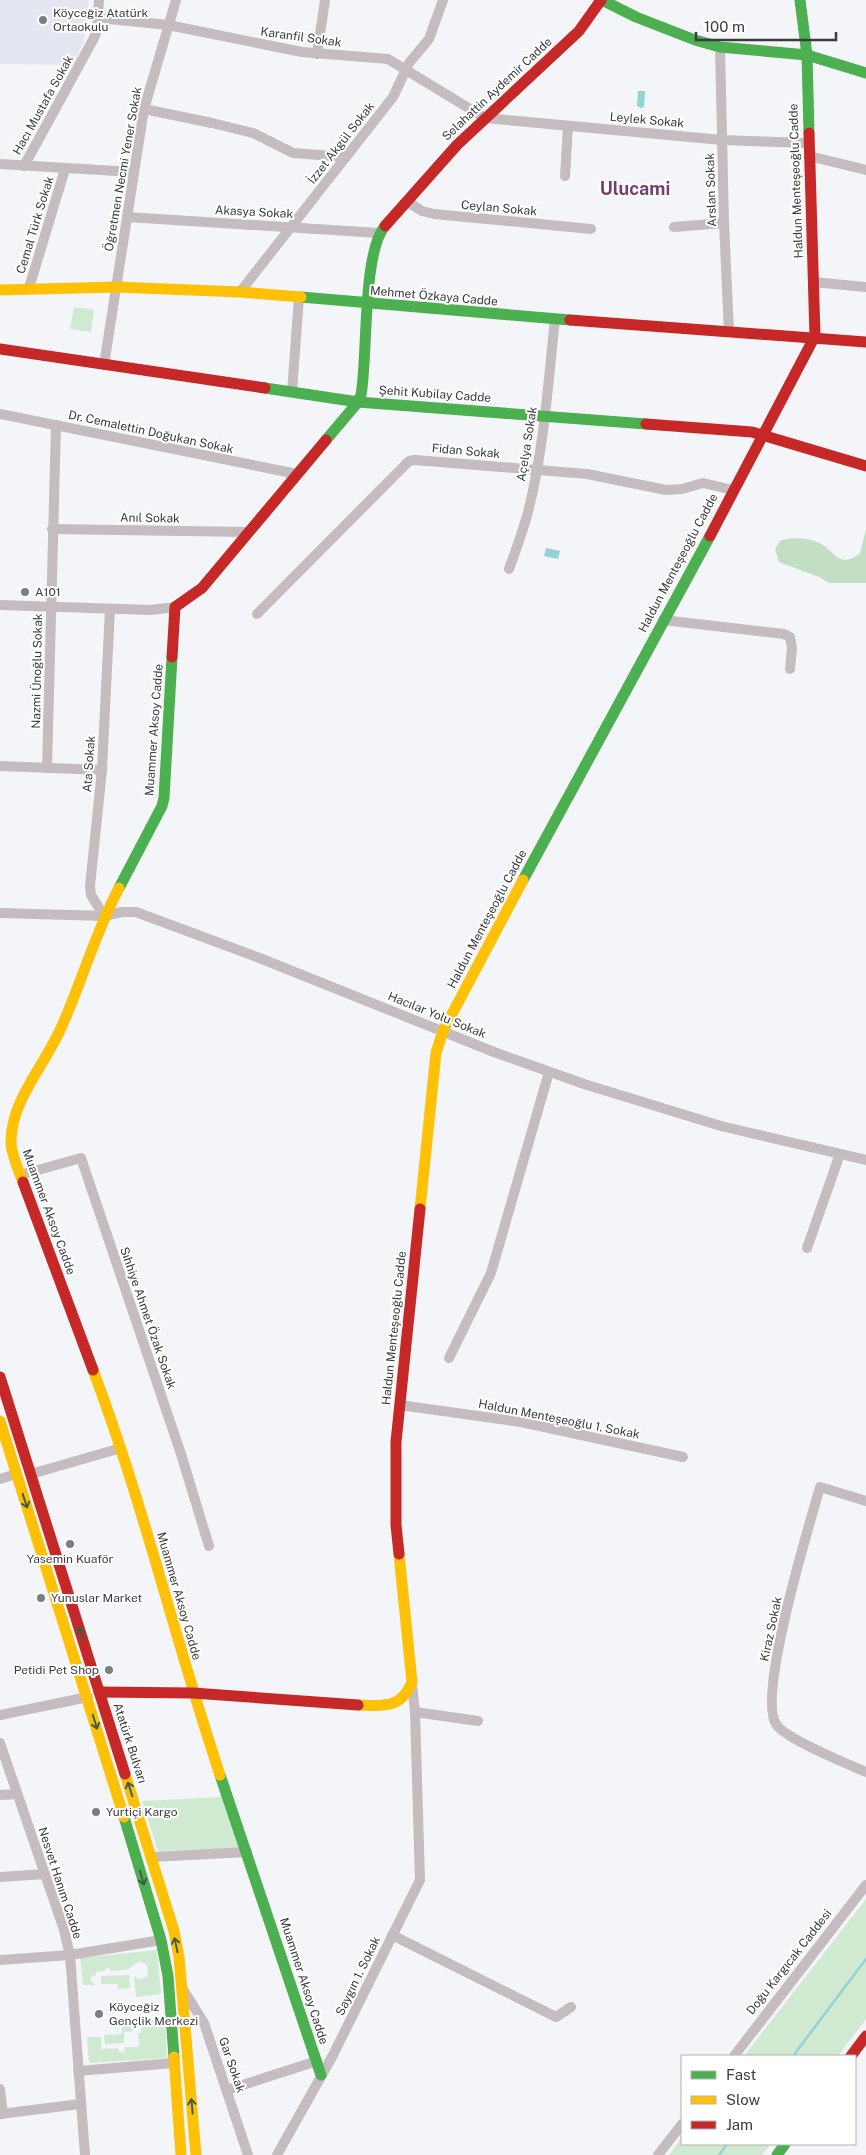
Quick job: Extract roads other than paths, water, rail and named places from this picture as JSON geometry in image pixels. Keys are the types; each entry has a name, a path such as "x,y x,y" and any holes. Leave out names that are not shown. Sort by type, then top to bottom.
{"street":[{"name":"Hacı Mustafa Sokak","path":"24,166 94,38 99,0"},
{"name":"Öğretmen Necmi Yener Sokak","path":"104,365 144,110 176,0"},
{"path":"317,54 325,0"},
{"name":"İzzet Akgül Sokak","path":"240,292 393,97 406,69 429,39 443,0"},
{"path":"601,0 666,30 720,47 807,55 866,72"},
{"name":"Selahattin Aydemir Cadde","path":"379,233 456,145 579,31 601,0"},
{"name":"Haldun Menteşeoğlu Cadde","path":"412,1682 396,1517 395,1472 409,1308 425,1173 434,1064 443,1031 478,964 764,435 815,336 808,143 807,55 800,0"},
{"name":"Karanfil Sokak","path":"98,18 168,25 317,54 381,58 394,61 485,118"},
{"name":"Arslan Sokak","path":"720,47 724,223 729,332"},
{"path":"144,110 252,133 293,153 346,157"},
{"name":"Leylek Sokak","path":"485,118 722,140 808,143"},
{"path":"565,176 568,126"},
{"path":"809,156 866,170"},
{"path":"0,164 133,172"},
{"name":"Cemal Türk Sokak","path":"28,288 65,169"},
{"name":"Ceylan Sokak","path":"408,202 422,211 434,214 591,229"},
{"name":"Akasya Sokak","path":"127,217 379,233"},
{"path":"674,227 724,223"},
{"path":"0,606 158,610 175,607 202,588 247,532 358,402 362,390 367,304 375,246 379,233"},
{"path":"813,282 866,287"},
{"name":"Mehmet Özkaya Cadde","path":"0,290 116,286 240,292 555,319 729,332 815,336 866,342"},
{"path":"292,392 299,298"},
{"name":"Açelya Sokak","path":"509,570 528,512 537,470 545,416 555,319"},
{"name":"Şehit Kubilay Cadde","path":"0,349 358,402 740,430 764,435 866,466"},
{"name":"Dr. Cemalettin Doğukan Sokak","path":"0,414 297,474"},
{"name":"Nazmi Ünoğlu Sokak","path":"47,768 56,425"},
{"name":"Fidan Sokak","path":"257,614 409,461 602,476 666,490 682,489 703,483 733,490"},
{"name":"Anıl Sokak","path":"52,529 247,532"},
{"name":"Muammer Aksoy Cadde","path":"175,607 164,798 156,819 104,916 61,1029 30,1083 17,1112 6,1151 20,1175 121,1448 193,1693 321,2075"},
{"name":"Ata Sokak","path":"104,916 91,895 90,886 102,770 110,609"},
{"path":"663,620 784,634 790,637 792,642 790,669"},
{"path":"0,766 102,770"},
{"name":"Hacılar Yolu Sokak","path":"0,913 104,916 122,912 136,912 257,957 549,1072 613,1094 721,1126 866,1160"},
{"path":"449,1358 491,1274 549,1072"},
{"path":"807,1248 840,1154"},
{"name":"Sıhhiye Ahmet Özak Sokak","path":"20,1175 81,1158 181,1454 209,1546"},
{"name":"Atatürk Bulvarı","path":"0,1377 152,1857 177,1945 196,2155"},
{"name":"Haldun Menteşeoğlu 1. Sokak","path":"400,1405 521,1422 684,1457"},
{"path":"0,1421 88,1697 161,1940 168,1976 181,2155"},
{"path":"31,1474 121,1448"},
{"path":"0,1479 16,1474"},
{"name":"Kiraz Sokak","path":"866,1501 820,1487 782,1632 770,1706 776,1724 780,1729 802,1742 866,1772"},
{"path":"99,1692 193,1693 390,1706 405,1697 412,1682"},
{"name":"Saygın 1. Sokak","path":"277,2155 332,2057 417,1887 421,1872 415,1712 412,1682"},
{"path":"0,1715 88,1697"},
{"path":"415,1712 478,1721"},
{"name":"Nesvet Hanım Cadde","path":"0,1743 64,1930 70,1955 85,2155"},
{"path":"0,1795 18,1794"},
{"path":"152,1857 247,1852"},
{"path":"0,1877 45,1874"},
{"name":"Doğu Kargıcak Caddesi","path":"735,2055 866,1885"},
{"path":"392,1936 556,2017 571,2007"},
{"path":"0,1960 70,1955 161,1940"},
{"name":"Gar Sokak","path":"182,1988 204,2023 248,2155"},
{"path":"852,2055 866,2036"},
{"path":"227,2090 317,2062"},
{"path":"78,2071 174,2063"},
{"path":"0,2089 2,2114 80,2104"},
{"path":"658,2155 681,2125"}],"water":[{"path":"638,91 645,91 644,107 641,108 637,106"},
{"path":"546,548 560,551 558,559 544,556"}],"waterway":[{"path":"794,2055 866,1959"},
{"path":"719,2155 726,2145"}],"place":[{"name":"Köyceğiz Atatürk Ortaokulu","path":"43,20"},
{"name":"A101","path":"25,592"},
{"name":"Yasemin Kuaför","path":"70,1544"},
{"name":"Yunuslar Market","path":"41,1598"},
{"name":"Petidi Pet Shop","path":"109,1670"},
{"name":"Yurtiçi Kargo","path":"96,1812"},
{"name":"Köyceğiz Gençlik Merkezi","path":"99,2014"}],"district":[{"name":"Ulucami","path":"635,189"}]}
